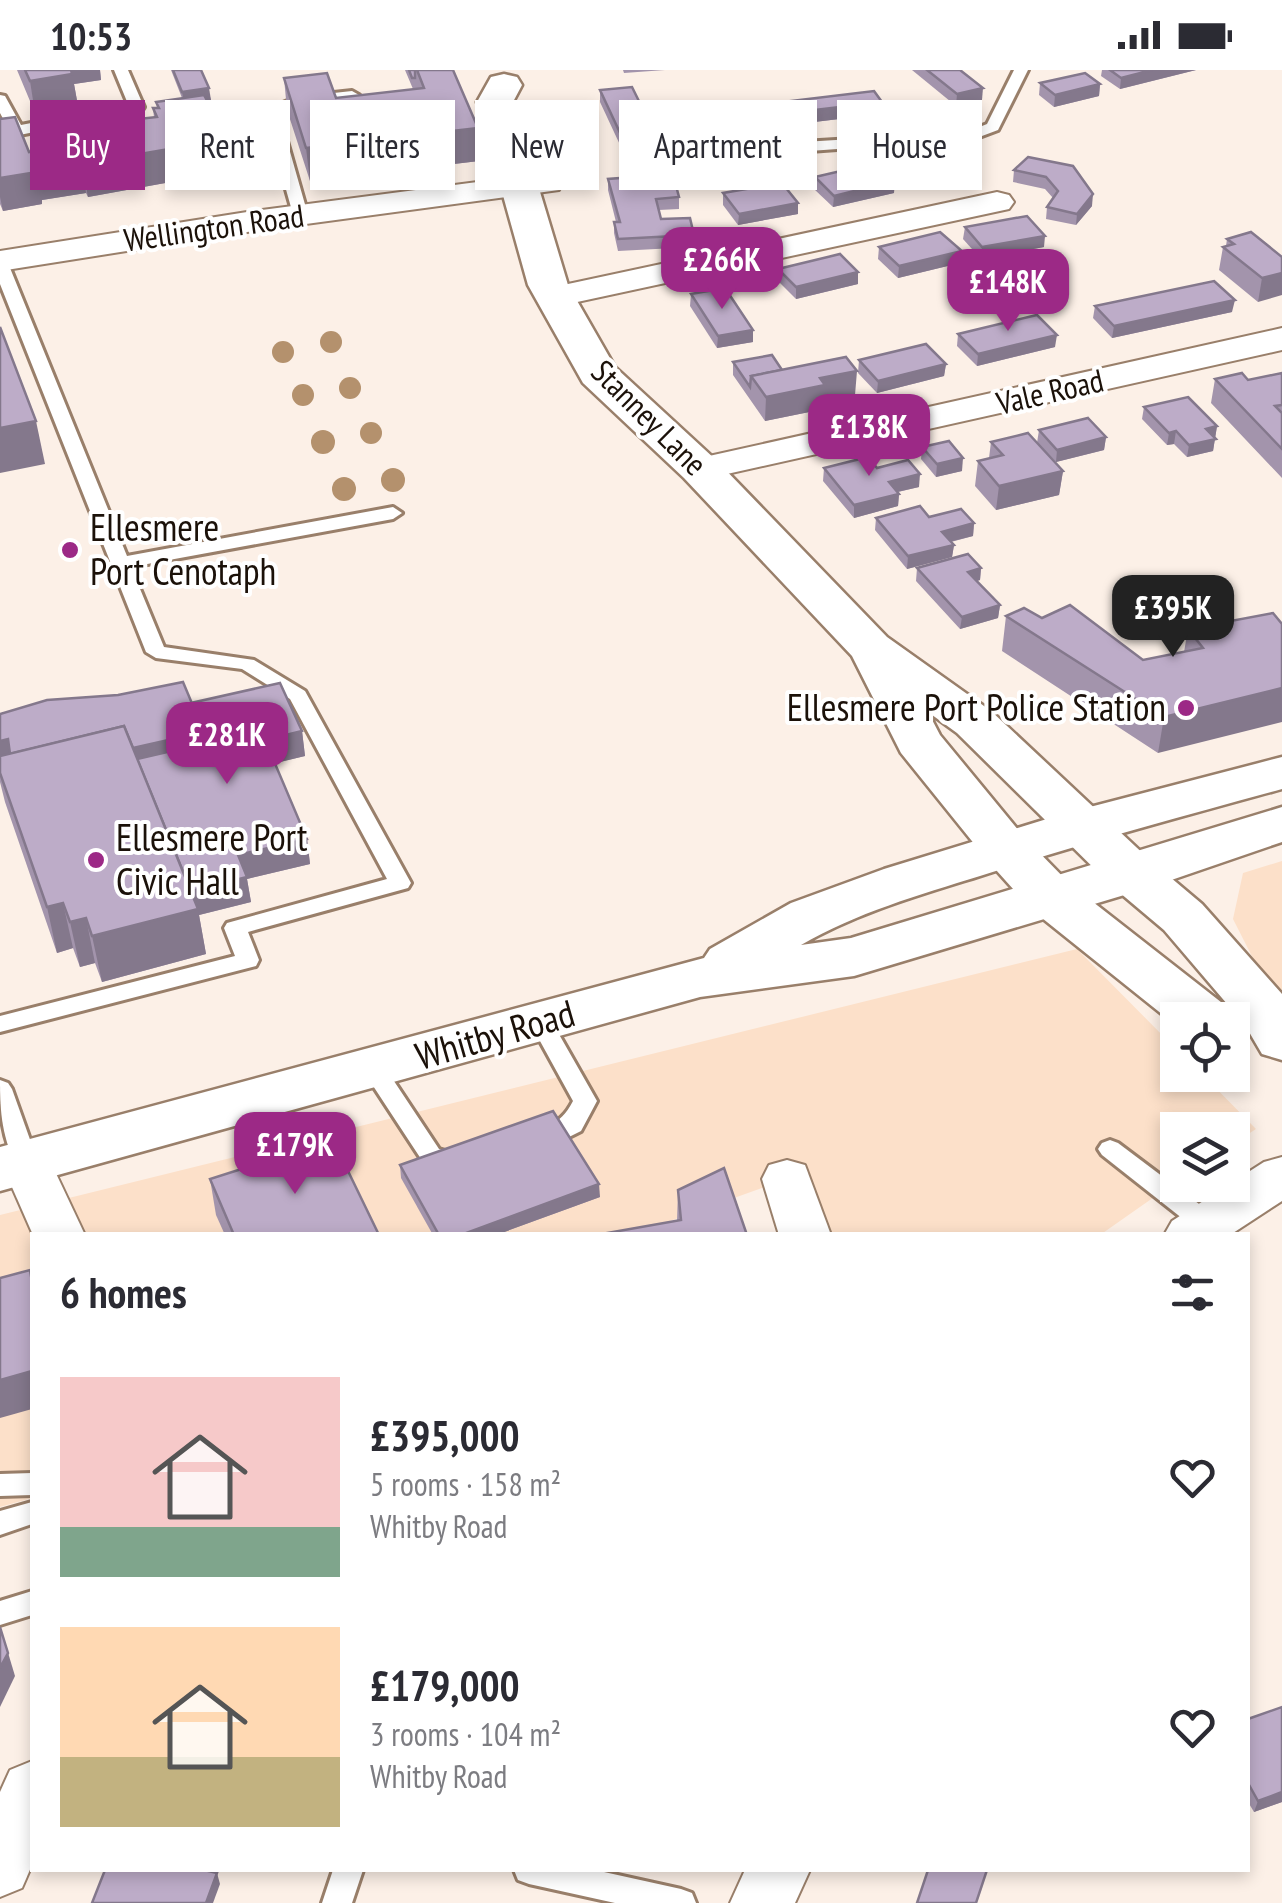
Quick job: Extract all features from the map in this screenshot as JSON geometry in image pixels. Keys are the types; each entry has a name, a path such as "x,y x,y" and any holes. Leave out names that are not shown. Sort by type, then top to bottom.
{"main road":[{"name":"Stanney Lane","path":"534,190 598,374 700,469 870,648 974,722 1080,826 1183,917 1265,1011 1282,1040"},
{"name":"Stanney Lane","path":"568,295 654,402 700,469"},
{"name":"Stanney Lane","path":"870,648 919,742 1006,849 1051,897 1183,1002"},
{"name":"Whitby Road","path":"700,978 810,916 1080,826 1282,773"},
{"name":"Whitby Road","path":"13,1165 700,978 854,957 1132,874 1282,824"},
{"path":"1250,1048 1282,1067"}],"street":[{"name":"Wellington Road","path":"0,262 300,215 493,190"},
{"path":"568,295 997,202"},
{"name":"Vale Road","path":"700,469 1282,339"},
{"path":"13,1165 57,1232"},
{"path":"1198,1229 1282,1176"},
{"path":"788,1179 805,1232"},
{"path":"0,1867 19,1804"},
{"path":"762,1903 777,1872"}],"lane":[{"path":"0,99 8,133 137,107 121,70"},
{"path":"817,146 969,136 993,126 1021,70"},
{"path":"300,215 271,111 296,101 352,94"},
{"path":"0,262 156,652 247,664 298,695 400,883 235,928 248,960 0,1024"},
{"path":"121,563 392,512"},
{"path":"513,1150 548,1140 573,1125 585,1100 540,1021"},
{"path":"374,1069 432,1156 461,1164 478,1160"},
{"path":"0,1090 13,1165"},
{"path":"1110,1149 1198,1229"},
{"path":"0,1485 30,1484"},
{"path":"0,1523 30,1515"},
{"path":"0,1614 30,1604"},
{"path":"337,1903 347,1872"},
{"path":"538,1872 680,1903"}],"shaded area":[{"path":"1282,861 1282,999 1267,986 1233,919 1243,873"},
{"path":"1077,949 1160,1033 1160,1092 1220,1092 1239,1112 1160,1112 1160,1193 1104,1232 814,1232 787,1179 639,1232 30,1232 30,1499 0,1507 0,1215"}],"building":[{"path":"25,70 71,70 72,74 30,81"},
{"path":"173,70 201,70 209,88 182,92"},
{"path":"417,70 453,70 475,128 455,131 455,100 310,100 310,148 306,148 284,78 327,73 336,98 424,88"},
{"path":"927,70 960,70 983,88 957,94"},
{"path":"1110,70 1152,70 1121,78"},
{"path":"1085,73 1100,84 1055,95 1040,83"},
{"path":"632,87 638,100 619,100 619,131 600,90"},
{"path":"874,91 881,100 837,100 837,107 817,110 817,100 800,100"},
{"path":"204,95 207,100 170,100"},
{"path":"165,101 165,150 145,153 145,118 157,117 153,108 159,108 156,102"},
{"path":"15,117 29,152 30,173 0,178 0,119"},
{"path":"1028,157 1073,166 1093,194 1077,214 1047,207 1058,191 1046,177 1014,170"},
{"path":"837,172 837,190 858,190 834,196 817,177"},
{"path":"619,178 619,190 677,190 679,197 656,199 661,219 690,218 694,235 618,239 614,222 620,222 608,179"},
{"path":"788,190 798,203 739,214 723,193"},
{"path":"1027,216 1045,236 982,247 965,227"},
{"path":"940,232 962,251 899,266 879,247"},
{"path":"1251,232 1282,257 1282,273 1262,278 1223,247 1234,244 1227,239"},
{"path":"840,254 858,272 796,287 778,269"},
{"path":"1214,281 1235,300 1114,326 1095,306"},
{"path":"725,288 753,330 718,336 691,294"},
{"path":"1037,315 1057,335 978,354 958,334"},
{"path":"0,327 36,421 0,428"},
{"path":"926,344 946,364 878,381 859,360"},
{"path":"772,355 782,370 751,376 750,387 733,362"},
{"path":"846,357 857,371 820,378 825,385 766,397 751,376"},
{"path":"1242,373 1248,380 1282,373 1282,405 1275,406 1282,413 1282,449 1215,379"},
{"path":"1188,397 1217,426 1206,429 1216,439 1189,445 1176,431 1169,433 1144,407"},
{"path":"1088,418 1106,437 1057,450 1039,430"},
{"path":"1028,433 1063,471 999,486 978,461 1003,455 991,442"},
{"path":"949,441 963,458 937,464 922,447"},
{"path":"868,457 877,468 908,460 920,474 889,482 899,494 854,505 824,468"},
{"path":"920,506 929,517 961,509 974,523 942,532 954,545 908,556 876,518"},
{"path":"968,554 981,568 968,572 1000,605 962,617 917,568"},
{"path":"1070,605 1143,660 1203,648 1188,629 1273,613 1282,624 1282,688 1164,717 1006,616 1024,608 1042,618"},
{"path":"183,682 204,732 133,748 124,726 10,754 8,739 0,741 0,714 47,700 118,695"},
{"path":"280,683 302,731 265,740 307,839 238,855 247,877 191,891 137,759 206,743 191,703"},
{"name":"Ellesmere Port Civic Hall","path":"124,726 198,909 92,936 86,918 70,922 63,903 47,907 0,773 0,756"},
{"path":"553,1111 599,1184 469,1232 437,1232 400,1165"},
{"path":"333,1140 378,1232 233,1232 210,1179"},
{"path":"724,1168 746,1232 613,1232 681,1220 678,1190"},
{"path":"30,1270 30,1372 0,1380 0,1278"},
{"path":"0,1627 8,1653 0,1668"},
{"path":"1282,1707 1282,1792 1258,1801 1250,1787 1250,1718"},
{"path":"104,1872 217,1873 206,1903 92,1903"},
{"path":"927,1872 986,1872 976,1903 917,1903"}],"place":[{"name":"Ellesmere Port Cenotaph","path":"70,550"},
{"name":"Ellesmere Port Police Station","path":"1186,708"},
{"name":"Ellesmere Port Civic Hall","path":"96,860"}]}
